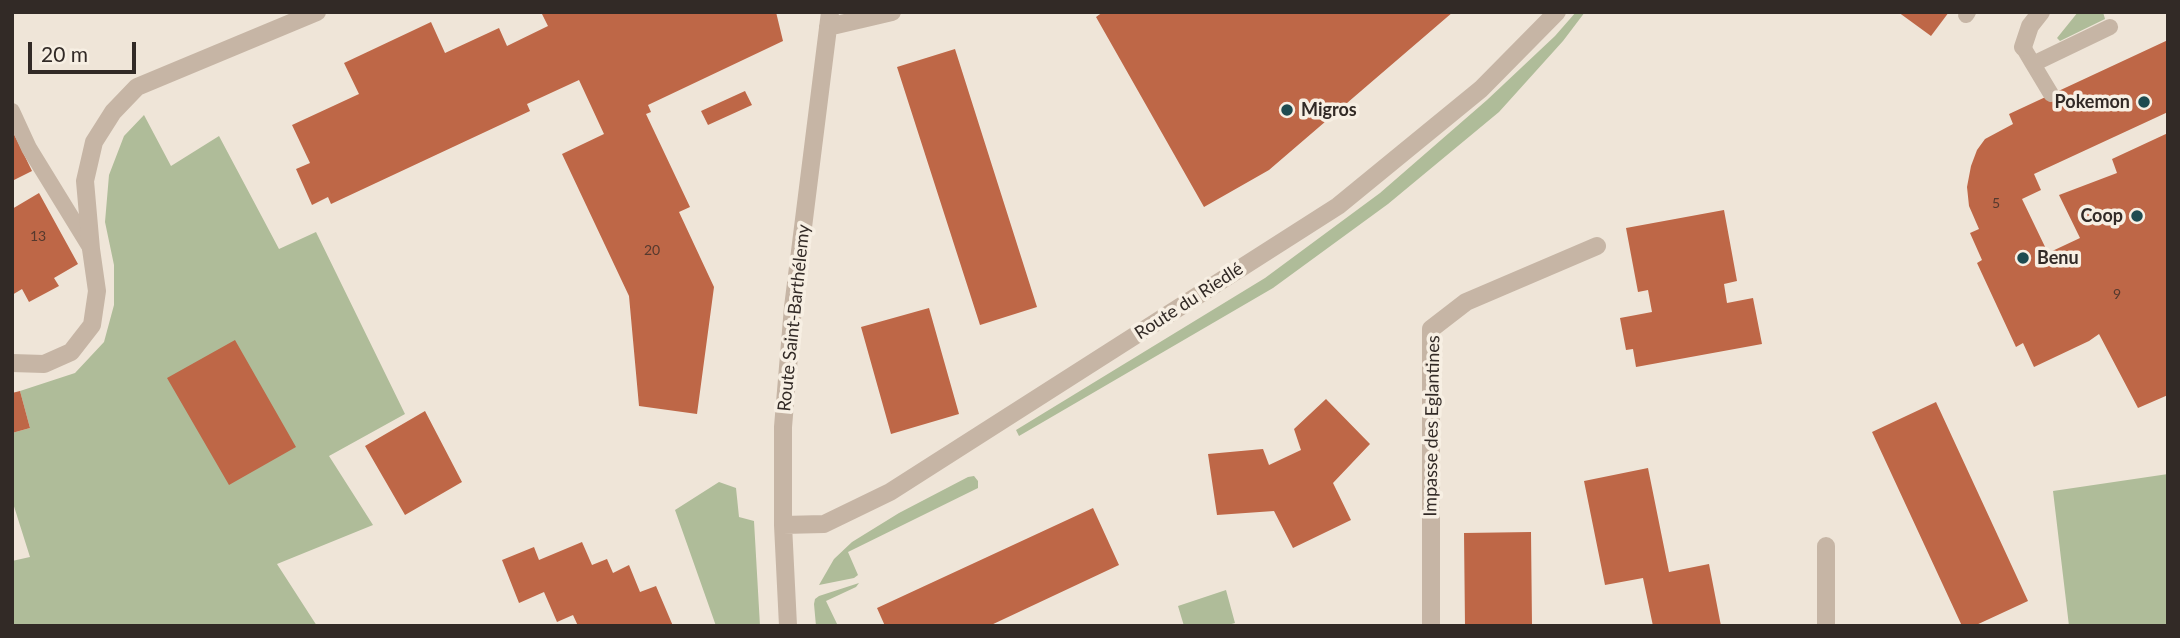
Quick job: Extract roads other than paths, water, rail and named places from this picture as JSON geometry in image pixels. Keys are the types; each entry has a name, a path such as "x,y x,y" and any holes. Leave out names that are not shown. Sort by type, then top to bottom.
{"street":[{"path":"829,20 892,12"},
{"name":"Route du Riedlé","path":"783,525 824,524 890,492 1338,206 1481,89 1557,12"},
{"path":"2023,47 2031,26 2041,12"},
{"path":"12,363 44,364 71,352 92,325 97,292 85,181 94,142 113,112 137,87 315,13"},
{"name":"Route Saint-Barthélemy","path":"788,626 783,525 783,427 793,307 829,20"},
{"name":"Impasse des Eglantines","path":"1431,626 1431,329 1466,302 1597,246"},
{"path":"1826,546 1826,626"}],"lane":[{"path":"2033,64 2110,27"},
{"path":"2023,47 2051,94"},
{"path":"12,111 29,148 91,249"}],"place":[{"name":"Pokemon","path":"2144,102"},
{"name":"Migros","path":"1287,110"},
{"name":"Coop","path":"2137,216"},
{"name":"Benu","path":"2023,258"}]}
